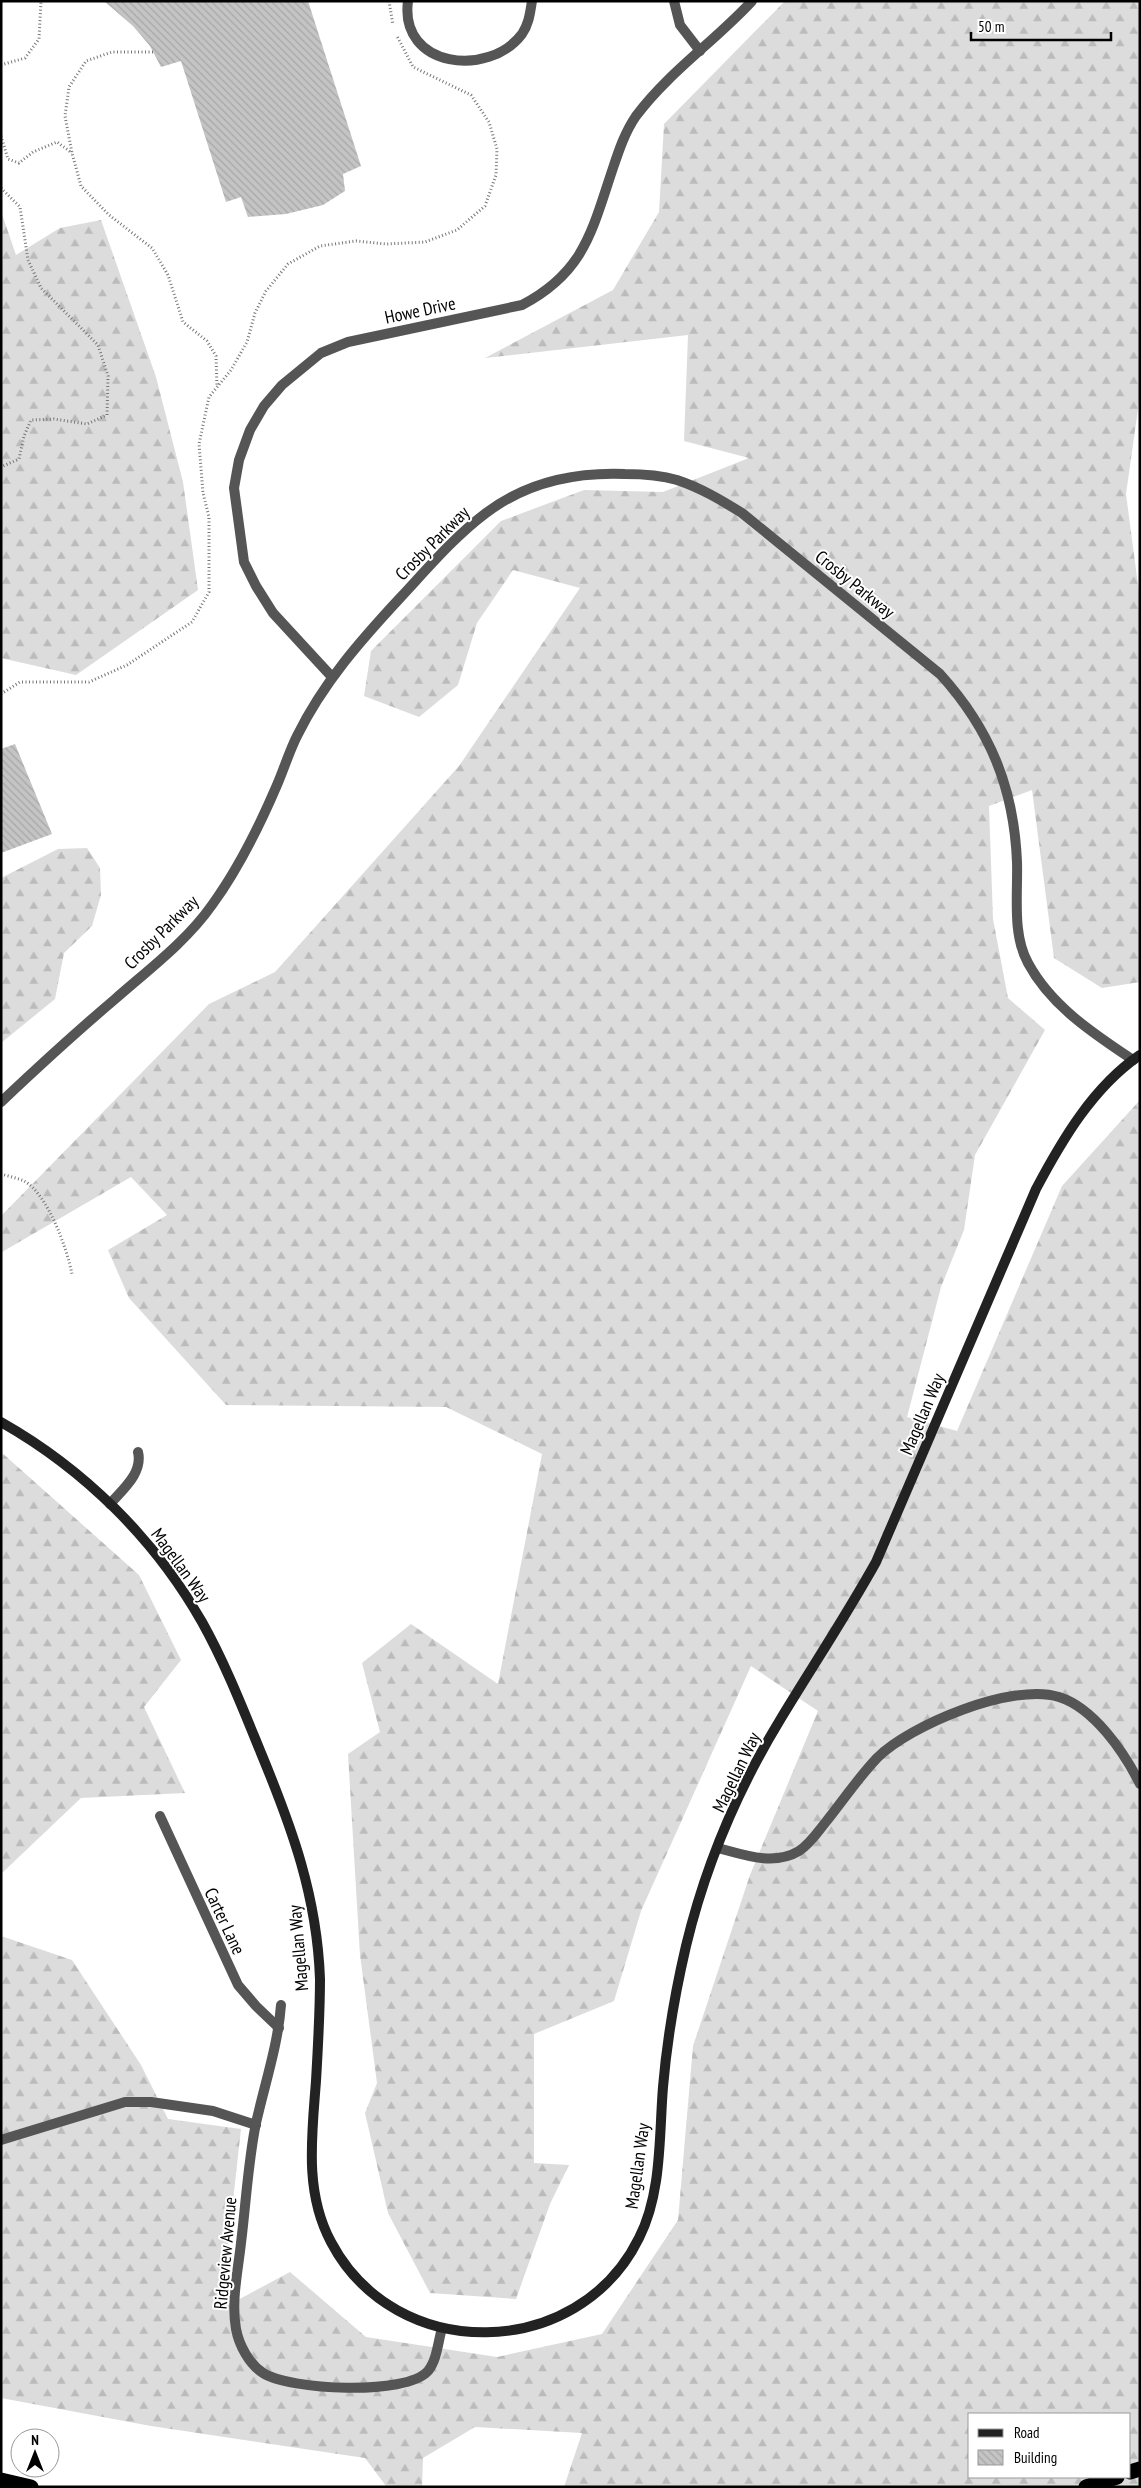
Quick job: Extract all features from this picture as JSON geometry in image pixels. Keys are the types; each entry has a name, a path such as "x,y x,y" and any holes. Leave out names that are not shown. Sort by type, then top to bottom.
{"highway":[{"path":"1086,2487 1114,2478"},
{"path":"1,2480 31,2487"}],"street":[{"path":"408,1 407,22 412,35 422,47 435,56 467,60 499,53 513,43 523,33 530,19 532,1"},
{"path":"674,1 680,25 700,50"},
{"name":"Howe Drive","path":"332,677 273,613 244,562 234,488 239,460 250,430 264,406 282,385 322,352 348,342 522,305 543,294 559,282 585,248 623,140 635,118 657,92 700,50 731,24 752,1"},
{"name":"Crosby Parkway","path":"1,1102 63,1044 166,955 211,906 242,859 276,787 297,736 332,677 354,648 454,539 508,498 541,484 592,472 651,475 674,479 709,493 742,514 940,674 963,699 982,727 1004,778 1012,811 1017,861 1017,918 1027,962 1041,985 1066,1011 1136,1057"},
{"name":"Magellan Way","path":"1,1422 57,1458 110,1504 171,1573 203,1624 246,1718 296,1840 314,1914 318,1948 319,2045 311,2167 318,2212 330,2242 348,2270 361,2284 397,2311 442,2328 492,2334 536,2326 571,2310 605,2285 620,2268 639,2239 649,2211 656,2171 671,2015 687,1942 718,1848 757,1761 845,1618 876,1562 1036,1189 1056,1151 1103,1088 1136,1057"},
{"path":"110,1504 133,1478 141,1462 138,1452"},
{"path":"718,1848 749,1857 771,1859 784,1857 799,1851 812,1839 877,1759 891,1746 906,1736 954,1712 996,1699 1039,1694 1058,1696 1072,1703 1113,1740 1140,1784"},
{"name":"Carter Lane","path":"160,1816 238,1985 279,2028"},
{"name":"Ridgeview Avenue","path":"281,2005 279,2028 256,2125 234,2312 236,2330 251,2362 264,2374 279,2380 317,2387 356,2388 404,2383 427,2372 434,2362 442,2328"},
{"path":"1,2140 125,2102 151,2102 213,2111 256,2125"}],"path":[{"path":"1,65 25,58 39,39 41,1"},
{"path":"153,52 112,52 86,61 69,87 65,116 72,153 81,186 109,215 152,248 168,275 183,322 207,341 216,356 217,387"},
{"path":"1,136 8,159 19,163 33,152 57,142 72,153"},
{"path":"1,188 20,207 28,260 41,288 98,345 108,376 107,415 87,424 54,419 32,420 24,436 19,459 1,467"},
{"path":"1,1174 25,1181 42,1198 68,1252 72,1274"}],"green space":[{"path":"785,1 1140,1 1140,395 1126,494 1140,600 1140,982 1102,988 1054,958 1032,790 989,806 993,919 1008,998 1045,1030 975,1155 964,1230 941,1287 907,1417 957,1431 1062,1186 1140,1100 1140,2487 564,2487 582,2433 475,2427 423,2458 422,2487 386,2486 365,2458 151,2426 1,2398 1,1936 72,1960 141,2065 168,2119 241,2129 221,2309 290,2272 366,2337 497,2357 602,2334 678,2220 693,2046 750,1875 818,1711 751,1666 641,1911 614,2001 534,2034 534,2163 569,2165 550,2204 516,2299 430,2293 388,2213 365,2113 377,2083 360,1955 348,1754 380,1732 362,1663 411,1624 498,1684 542,1454 446,1407 226,1405 129,1298 108,1250 167,1215 131,1177 2,1252 1,1216 209,1004 275,972 459,766 580,588 513,570 477,623 458,685 419,717 364,696 371,651 501,521 584,490 663,492 749,458 684,441 688,335 485,358 613,290 659,212 664,124"},
{"path":"1,211 16,255 60,228 101,220 156,377 183,482 198,590 76,675 1,658"},
{"path":"87,848 100,868 101,895 92,926 64,953 55,999 1,1043 1,878 58,849"},
{"path":"1,1452 139,1575 181,1660 144,1707 185,1793 81,1798 1,1874"}],"building":[{"path":"104,1 308,1 361,166 343,174 345,191 323,205 286,214 248,217 241,197 226,202 181,61 161,67 150,46 133,26"},
{"path":"15,744 52,834 1,853 1,749"}]}
